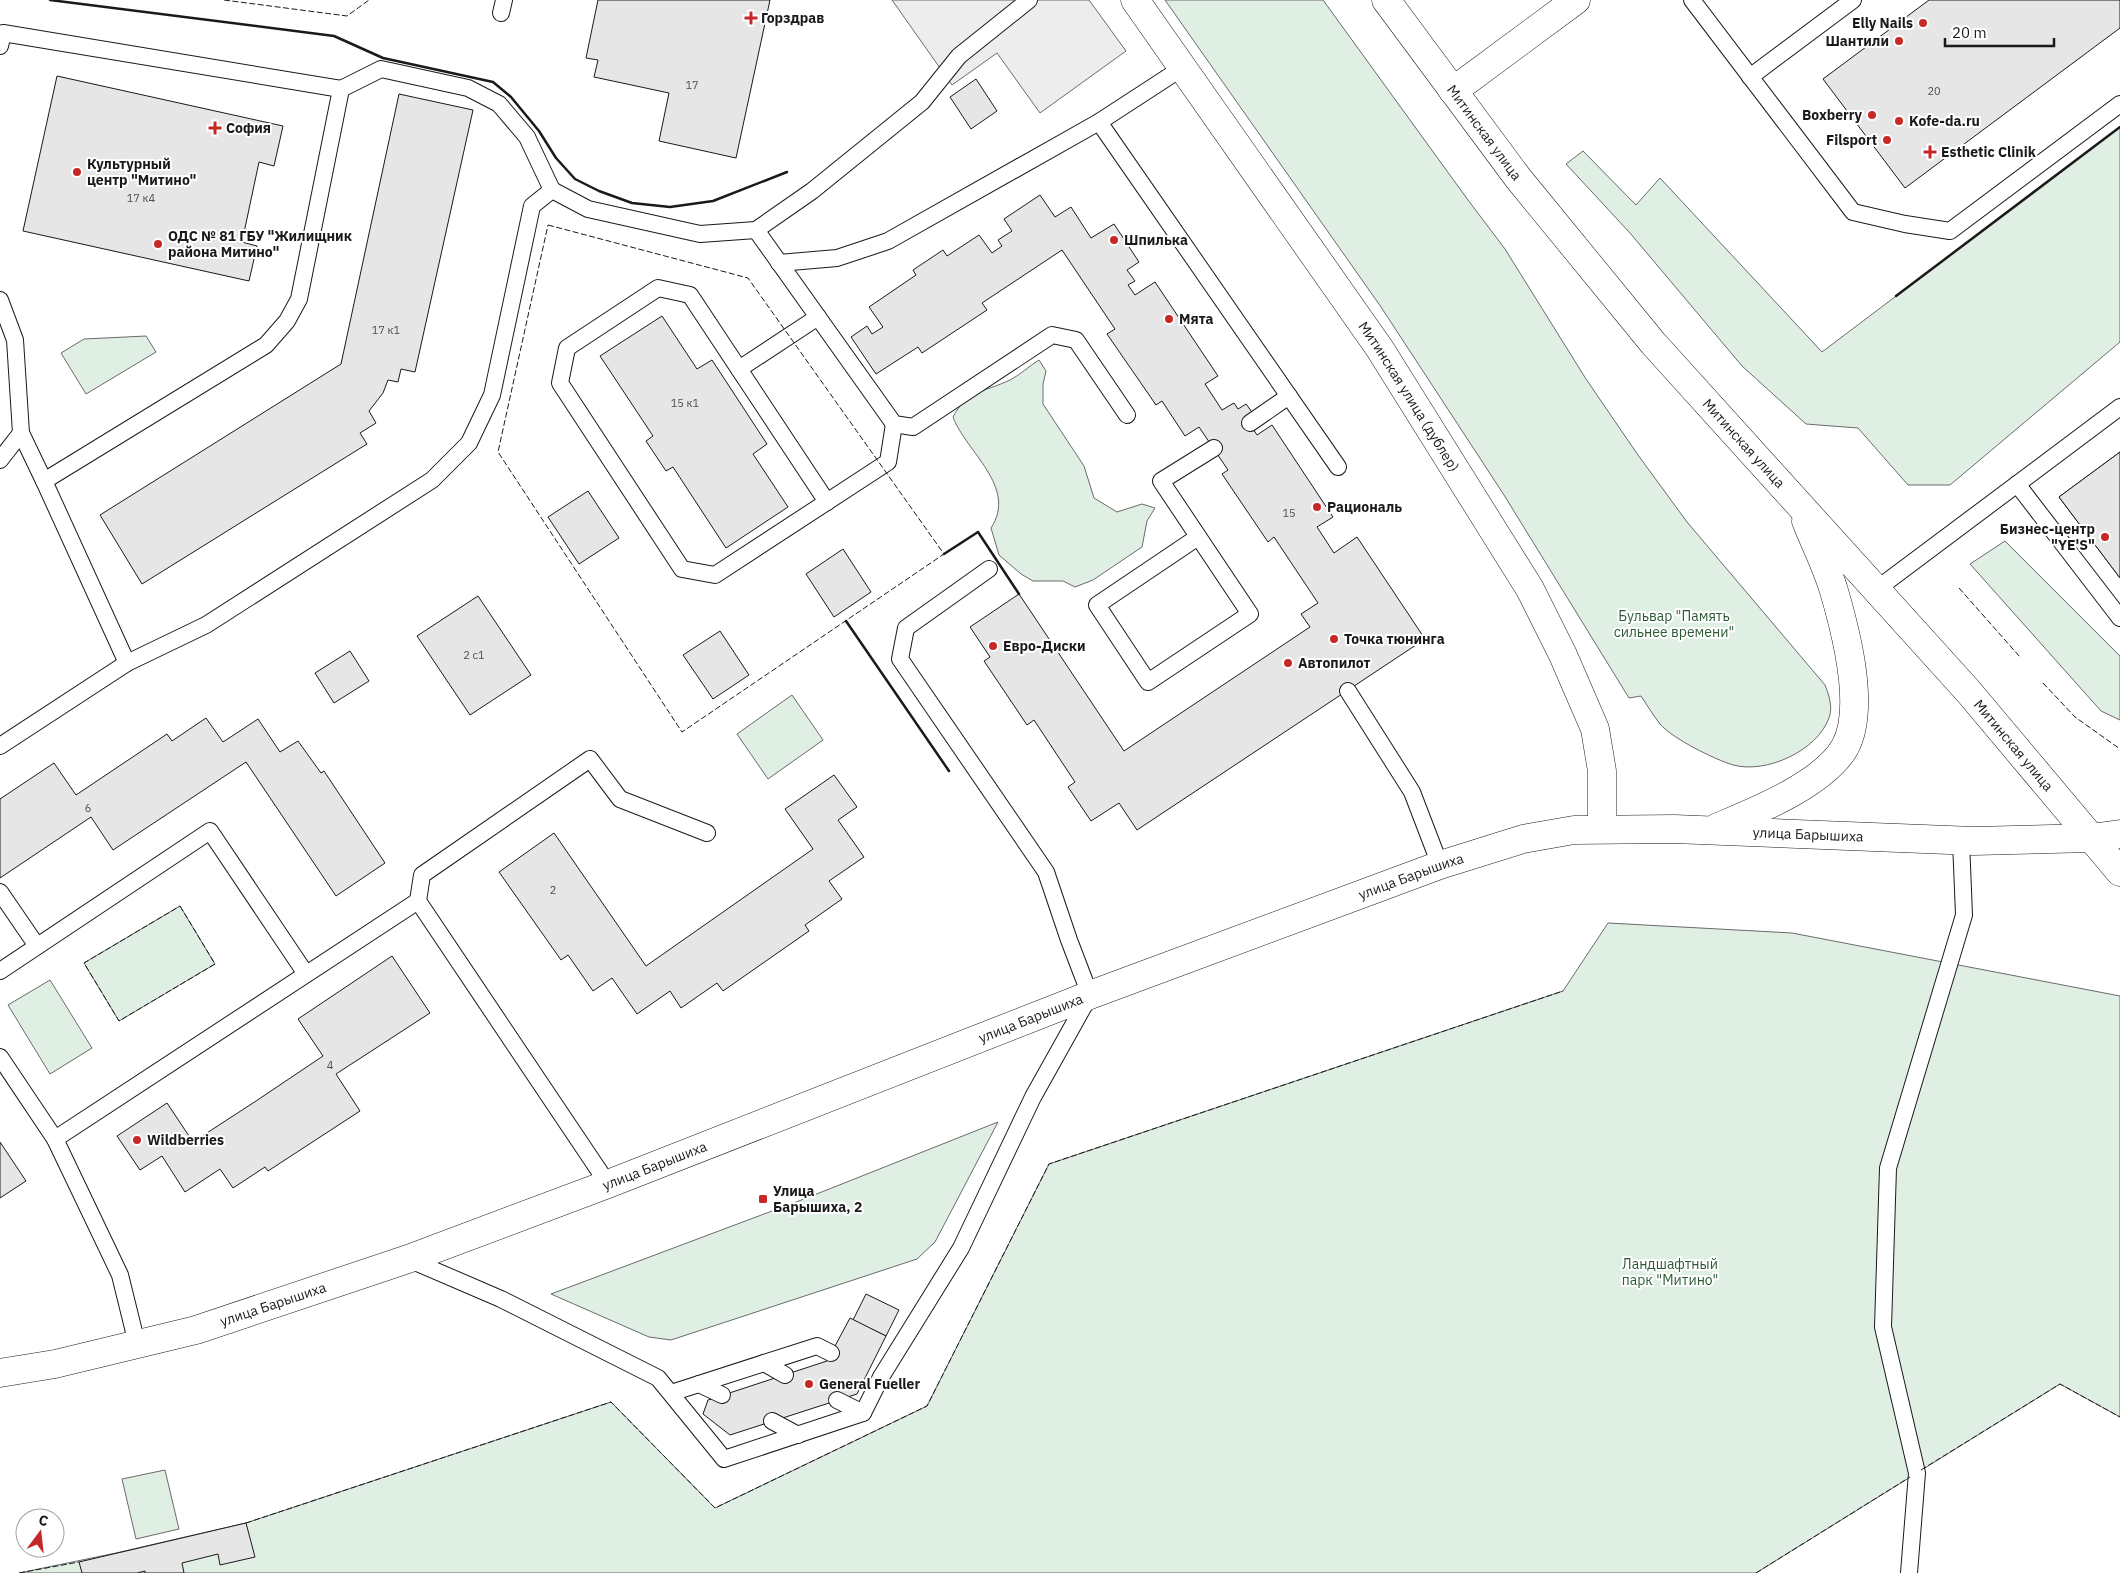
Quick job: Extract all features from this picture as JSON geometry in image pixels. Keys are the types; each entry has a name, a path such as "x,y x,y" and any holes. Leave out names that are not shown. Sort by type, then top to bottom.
{"main road":[{"name":"Митинская улица (дублер)","path":"1135,0 1380,349 1530,589 1563,655 1595,729 1602,771 1602,830"},
{"name":"Митинская улица","path":"1386,0 1518,178 1653,343 1989,715 2120,872"},
{"path":"1452,91 1576,0"},
{"path":"1710,830 1777,802 1826,769 1844,748 1849,736 1854,711 1852,671 1834,590 1799,504"},
{"name":"улица Барышиха","path":"0,1373 55,1364 196,1330 408,1259 608,1184 1090,995 1440,865 1523,839 1574,830 1710,830 1961,840 2091,838 2120,834"}],"lane":[{"path":"1,37 341,89 381,69 468,88 499,104 527,137 552,190 588,209 700,234 756,230 812,191 922,102 959,56 1029,0"},
{"path":"1692,0 1853,212 1950,232 2120,104"},
{"path":"1750,77 1853,0"},
{"path":"779,263 837,258 888,241 1099,122 1182,68"},
{"path":"44,481 266,344 286,321 299,298 341,89"},
{"path":"1099,122 1338,467"},
{"path":"0,746 127,663 206,625 432,480 469,443 492,395 532,206 552,190"},
{"path":"756,230 894,424 888,462 827,502 715,575 682,569 560,383 567,348 658,288 690,295 827,502"},
{"path":"0,300 15,340 21,433 127,663"},
{"path":"739,369 818,318"},
{"path":"894,424 913,427 1052,335 1076,340 1127,415"},
{"path":"1250,423 1289,396"},
{"path":"1877,589 2120,407"},
{"path":"0,460 21,433"},
{"path":"1198,537 1097,605 1148,682 1250,614 1161,481 1214,448"},
{"path":"2017,484 2120,618"},
{"path":"863,1413 875,1374 961,1248 1033,1097 1090,995 1068,940 1046,872 900,659 906,628 989,569"},
{"path":"1348,691 1412,792 1440,865"},
{"path":"608,1184 418,901 422,875 590,759 620,799 707,833"},
{"path":"0,971 210,830 306,974"},
{"path":"1909,1573 1917,1473 1883,1327 1888,1168 1964,915 1961,840"},
{"path":"0,892 37,946"},
{"path":"55,1139 418,901"},
{"path":"0,1057 55,1139 120,1275 138,1344"},
{"path":"408,1259 501,1299 658,1378 724,1460 863,1413"},
{"path":"671,1393 818,1346 831,1353"},
{"path":"764,1363 786,1375"},
{"path":"699,1384 722,1395"},
{"path":"837,1400 863,1413"},
{"path":"772,1421 798,1435"}],"green space":[{"name":"Бульвар \"Память сильнее времени\"","path":"1165,0 1323,0 1505,249 1586,379 1687,522 1825,685 1831,710 1823,730 1814,741 1802,750 1775,763 1746,767 1733,765 1694,748 1666,730 1657,721 1641,696 1629,698 1504,495 1381,307"},
{"path":"2120,127 2120,342 1950,485 1908,485 1858,428 1806,424 1742,366 1630,233 1566,164 1583,151 1636,205 1660,178 1822,352"},
{"path":"146,336 156,352 86,394 61,353 84,339"},
{"path":"1039,360 1046,371 1043,384 1043,404 1084,466 1094,498 1117,512 1142,504 1155,508 1147,521 1142,547 1093,580 1075,587 1063,581 1033,581 1021,574 999,555 991,528 998,513 998,498 994,484 987,470 959,430 953,417 958,408 971,397 1010,380"},
{"path":"2005,541 2120,656 2120,720 2101,711 1970,564"},
{"path":"792,695 823,740 768,779 737,734"},
{"path":"180,906 215,964 119,1021 84,963"},
{"name":"Ландшафтный парк \"Митино\"","path":"1608,923 1792,933 2120,996 2120,1417 2060,1384 1756,1573 19,1573 246,1523 611,1402 715,1508 927,1406 1049,1164 1563,991"},
{"path":"50,980 92,1048 50,1074 8,1005"},
{"path":"998,1122 935,1242 917,1259 671,1340 649,1337 551,1294 804,1199"},
{"path":"165,1470 179,1529 136,1539 122,1479"}],"shaded area":[{"path":"892,0 1089,0 1126,51 1040,113 997,53 952,85"}],"building":[{"path":"598,0 770,0 736,158 659,141 669,93 594,77 598,60 586,58"},
{"path":"1929,0 2120,0 2120,28 1905,188 1823,79"},
{"path":"57,76 283,126 274,166 259,162 242,242 257,246 249,281 23,231"},
{"path":"976,79 997,111 971,129 950,97"},
{"path":"399,94 473,110 415,372 401,369 398,382 388,380 383,393 369,411 376,423 360,433 367,444 142,584 100,515 341,364"},
{"path":"1040,195 1055,217 1071,207 1091,238 1114,224 1139,262 1127,270 1135,281 1128,285 1135,295 1155,282 1218,376 1205,384 1222,410 1234,403 1238,409 1246,404 1255,416 1248,421 1257,435 1272,425 1333,517 1317,527 1334,553 1357,537 1425,639 1137,830 1119,803 1091,821 1068,787 1075,782 1034,720 1027,725 984,661 990,657 970,627 1019,594 1124,751 1310,627 1301,614 1318,603 1274,537 1268,542 1222,474 1228,470 1199,427 1185,436 1162,401 1156,405 1107,334 1115,329 1062,250 982,303 987,310 922,353 918,347 876,374 851,337 867,326 872,334 883,327 869,307 916,275 913,270 943,250 947,256 979,235 992,253 1002,246 998,240 1012,231 1004,219"},
{"path":"662,316 697,369 712,360 767,444 753,454 788,507 726,548 673,467 666,471 646,441 653,436 600,356"},
{"name":"Бизнес-центр \"YE'S\"","path":"2120,452 2120,578 2059,497"},
{"name":"Бизнес-центр \"YE'S\"","path":"2120,452 2120,578 2059,497"},
{"path":"588,491 619,538 579,564 548,517"},
{"path":"843,549 871,592 834,617 806,574"},
{"path":"478,596 531,675 470,715 417,636"},
{"path":"720,631 749,675 713,699 683,655"},
{"path":"350,651 369,681 334,703 315,673"},
{"path":"206,718 223,742 258,719 280,752 298,741 321,773 324,771 385,863 336,896 246,762 113,850 91,817 0,878 0,799 54,763 76,795 167,734 172,741"},
{"path":"834,775 857,807 838,820 864,857 829,881 842,899 805,925 809,931 723,991 717,983 681,1008 670,991 637,1014 612,978 593,991 568,955 561,960 499,872 554,833 646,966 813,849 785,809"},
{"path":"392,956 430,1013 336,1074 360,1111 268,1171 265,1167 233,1188 220,1169 185,1192 162,1156 140,1170 117,1136 167,1103 193,1142 256,1101 323,1056 298,1019"},
{"path":"0,1142 26,1181 0,1198"},
{"path":"866,1294 899,1310 886,1336 853,1320"},
{"name":"General Fueller","path":"850,1318 886,1336 857,1394 730,1435 703,1414 708,1400 827,1361"},
{"path":"246,1523 255,1557 220,1565 218,1554 182,1563 184,1573 145,1573 145,1571 137,1573 82,1573 79,1562"}],"fence":[{"path":"224,0 347,16 369,0"},
{"path":"548,225 748,278 944,554 682,732 498,452 548,225"},
{"path":"1959,588 2020,657"},
{"path":"2043,683 2075,717 2120,749"},
{"path":"180,906 215,964 119,1021 84,963 180,906"},
{"path":"246,1523 611,1402 715,1508 927,1406 1049,1164 1563,991"},
{"path":"1921,1470 2060,1384 2120,1417"},
{"path":"1756,1573 1910,1477"},
{"path":"19,1573 79,1562"}],"wall":[{"path":"50,0 334,36 383,58 493,82 511,97 539,131 556,158 575,179 599,191 632,203 670,207 713,201 787,172"},
{"path":"1896,296 2120,127"},
{"path":"944,554 978,532 1019,594"},
{"path":"846,621 949,771"}],"place":[{"name":"Горздрав","path":"751,18"},
{"name":"Elly Nails","path":"1923,23"},
{"name":"Шантили","path":"1899,41"},
{"name":"Boxberry","path":"1872,115"},
{"name":"Kofe-da.ru","path":"1899,121"},
{"name":"София","path":"215,128"},
{"name":"Filsport","path":"1887,140"},
{"name":"Esthetic Clinik","path":"1930,152"},
{"name":"Культурный центр \"Митино\"","path":"77,172"},
{"name":"Шпилька","path":"1114,240"},
{"name":"ОДС № 81 ГБУ \"Жилищник района Митино\"","path":"158,244"},
{"name":"Мята","path":"1169,319"},
{"name":"Рациональ","path":"1317,507"},
{"name":"Бизнес-центр \"YE'S\"","path":"2105,537"},
{"name":"Точка тюнинга","path":"1334,639"},
{"name":"Евро-Диски","path":"993,646"},
{"name":"Автопилот","path":"1288,663"},
{"name":"Wildberries","path":"137,1140"},
{"name":"Улица Барышиха, 2","path":"763,1199"},
{"name":"General Fueller","path":"809,1384"}]}
